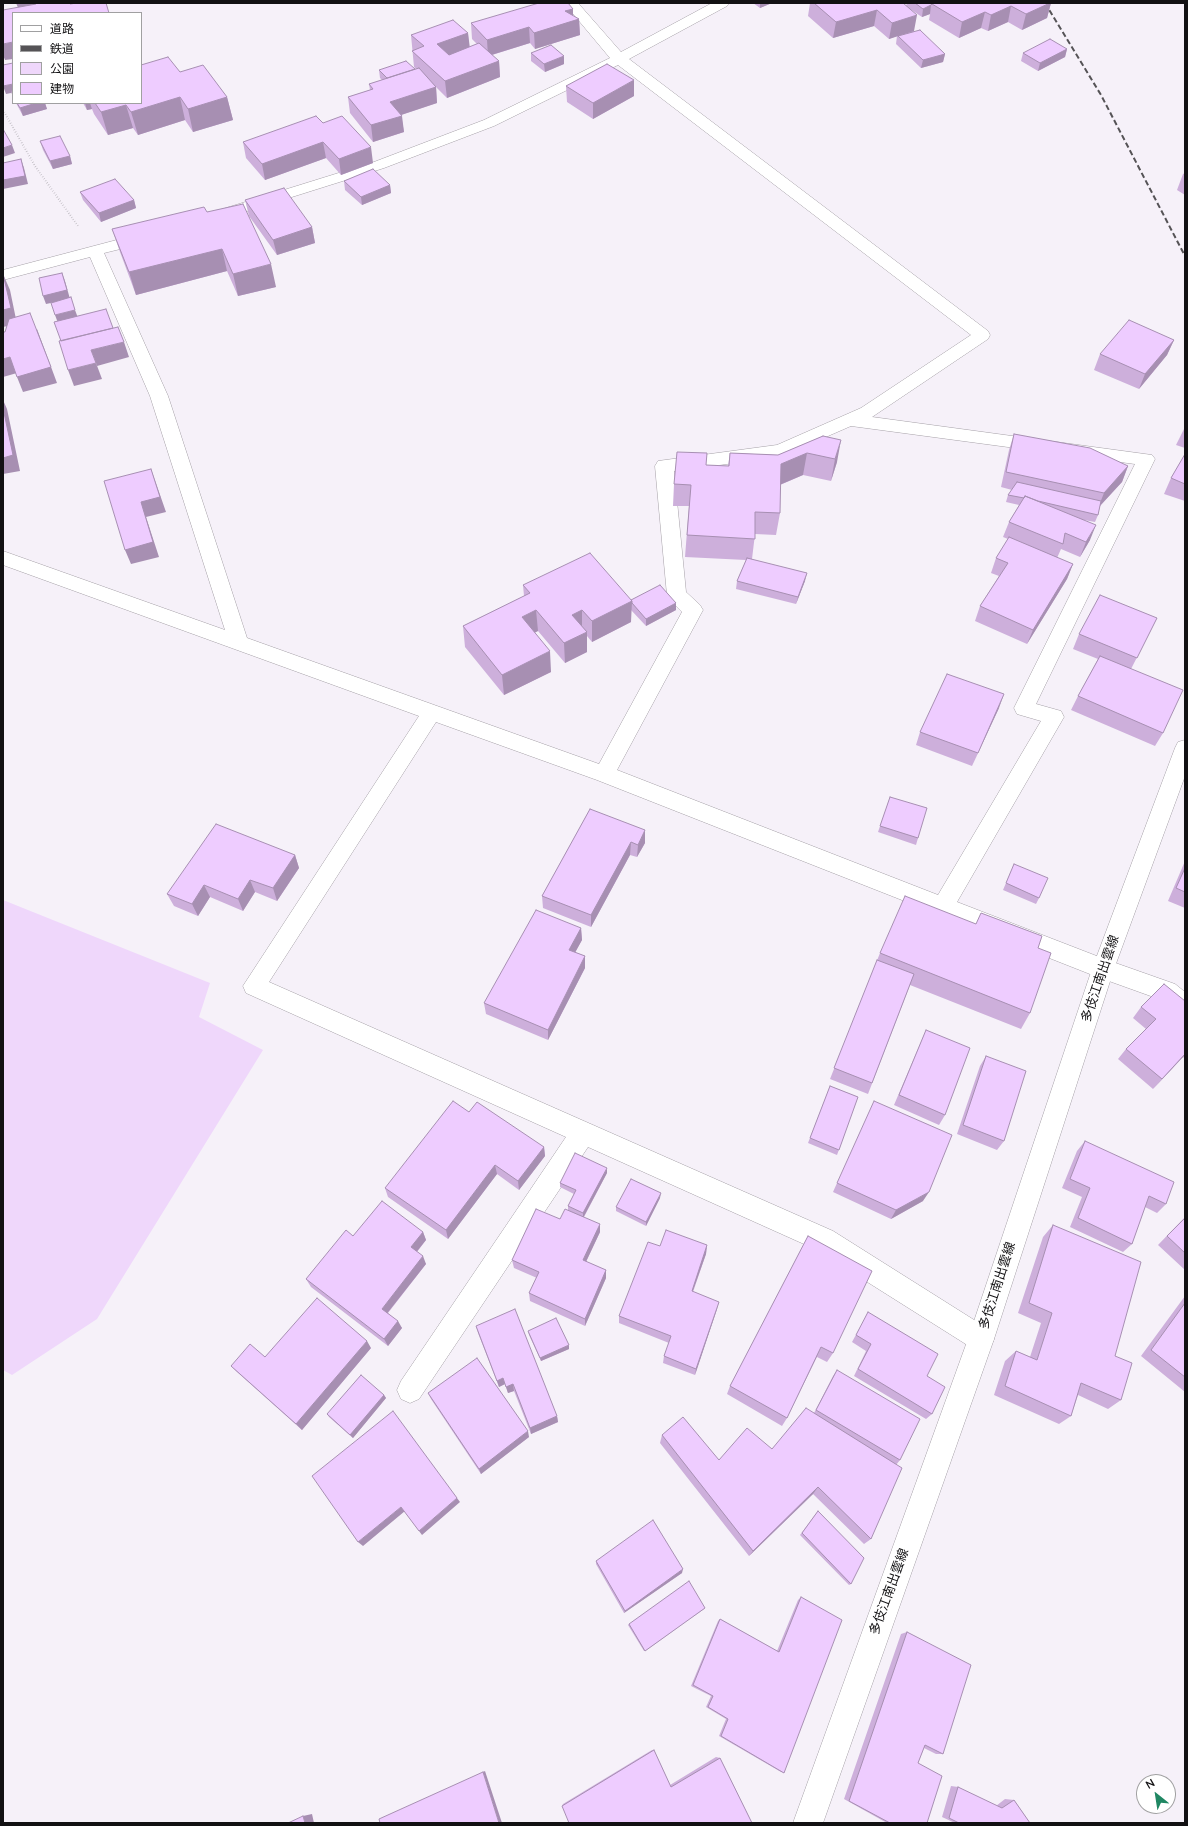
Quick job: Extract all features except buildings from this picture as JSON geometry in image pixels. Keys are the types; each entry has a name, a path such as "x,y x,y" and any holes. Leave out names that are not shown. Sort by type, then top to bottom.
{"street":[{"path":"571,3 619,59 982,335 867,412 780,451 664,466 677,594 693,610 604,774"},
{"path":"205,220 379,165 489,123 619,59 722,3"},
{"path":"3,275 159,234"},
{"path":"95,251 159,396 238,641"},
{"path":"849,420 1146,459 1024,708 1054,717 943,906"},
{"path":"3,558 238,641 604,774 1103,969 1167,991 1185,1005"},
{"path":"432,712 254,986 824,1240 981,1339"},
{"name":"多伎江南出雲線","path":"808,1823 981,1339 1103,969 1185,748"},
{"path":"410,1390 583,1133"}],"path":[{"path":"3,110 35,166 95,251"}],"green space":[{"path":"3,900 210,983 199,1017 263,1050 97,1319 12,1375 3,1370"}],"railway":[{"path":"1045,3 1101,95 1185,256"}]}
